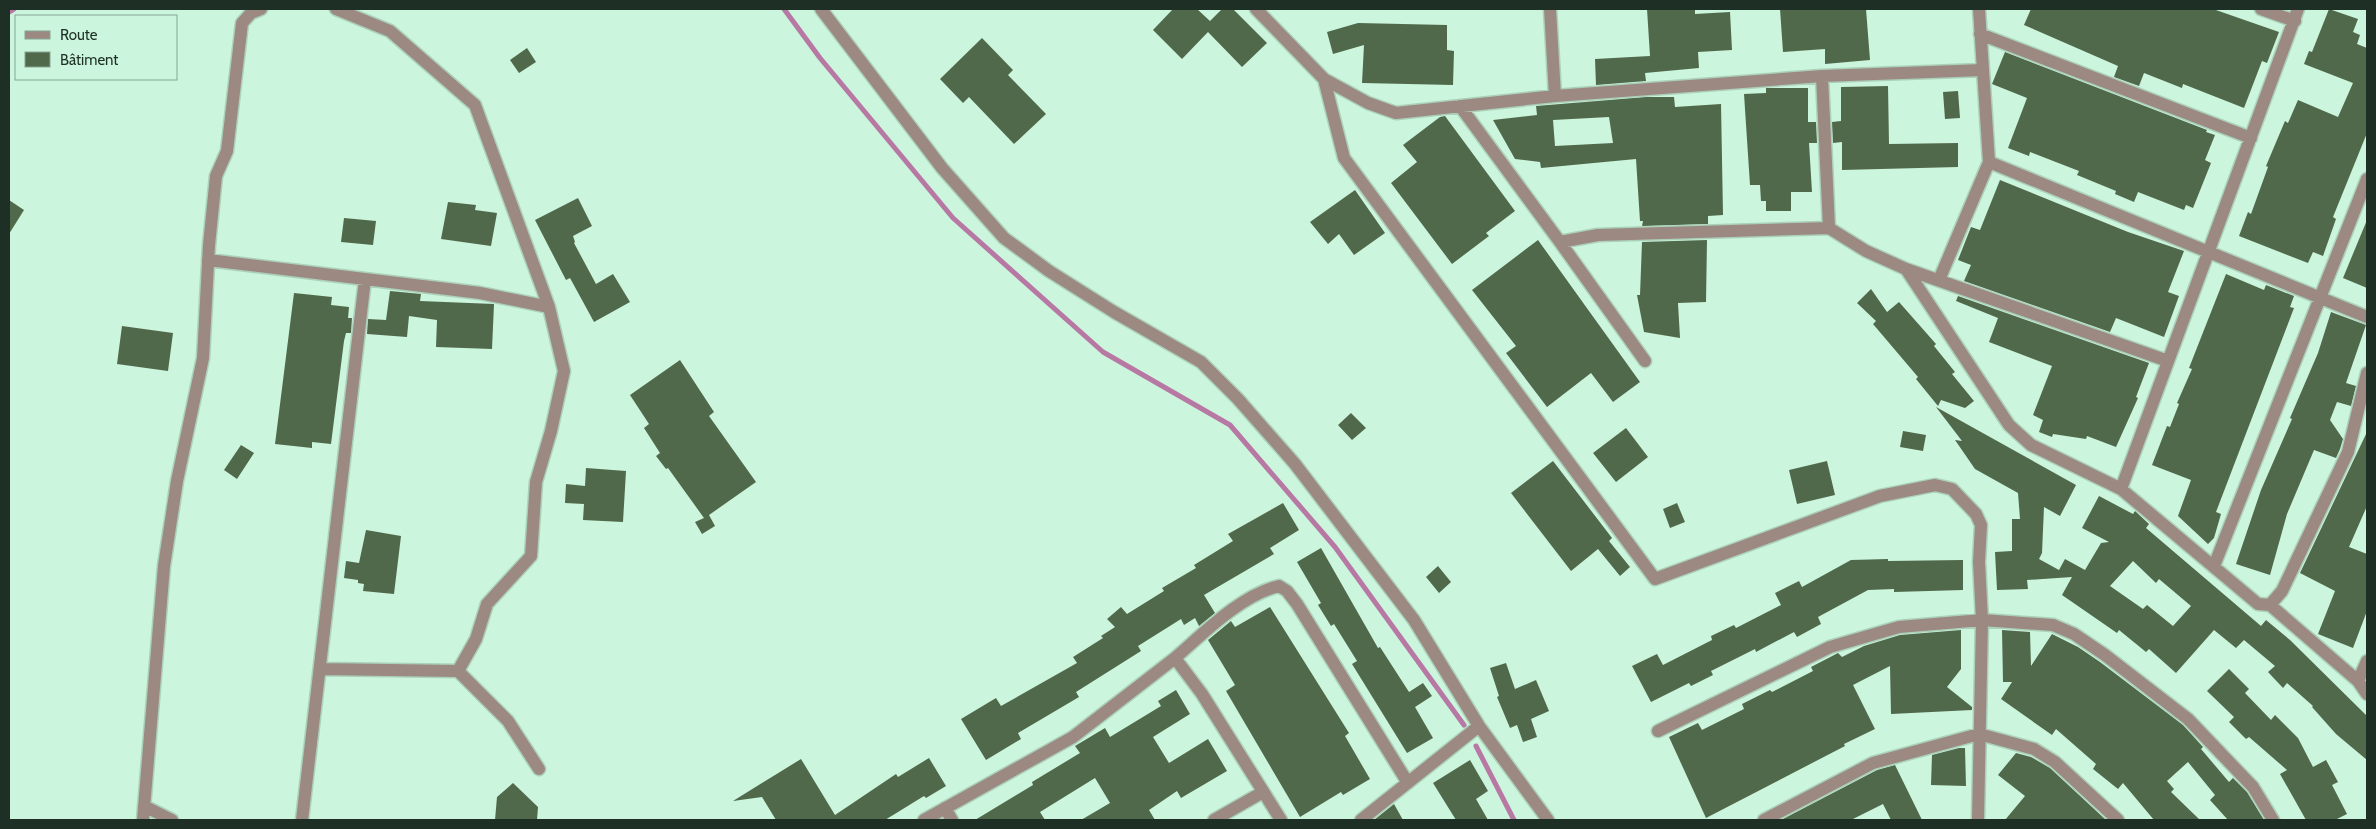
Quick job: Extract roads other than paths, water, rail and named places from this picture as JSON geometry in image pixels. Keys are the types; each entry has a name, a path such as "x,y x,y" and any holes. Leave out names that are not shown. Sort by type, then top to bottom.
{"street":[{"path":"143,820 164,566 177,481 203,358 208,260 216,176 228,151 242,24 251,13 261,9"},
{"path":"336,9 390,31 475,105 549,308 564,370 551,431 536,482 531,556 487,604 476,639 458,671"},
{"path":"821,9 942,168 1004,238 1049,271 1105,307 1201,362 1238,399 1295,464 1414,620 1479,726 1548,820"},
{"path":"1256,9 1324,79 1368,103 1396,113 1555,96 1822,76 1983,70"},
{"path":"1550,9 1555,96"},
{"path":"1938,280 1989,162 1979,9"},
{"path":"2122,489 2296,15 2261,9"},
{"path":"1980,34 2251,138"},
{"path":"1822,76 1829,228"},
{"path":"1324,79 1344,158 1655,579 1880,496 1935,485 1952,489 1962,497 1976,514 1980,525 1979,562 1982,620 1978,820"},
{"path":"1460,106 1645,361"},
{"path":"1989,162 2367,317"},
{"path":"2214,566 2367,179"},
{"path":"1560,242 1598,236 1829,228 1866,252 1906,269 2168,361"},
{"path":"208,260 480,293 549,308"},
{"path":"1906,269 2009,425 2031,445 2122,489 2258,604 2270,606 2358,681 2367,694"},
{"path":"302,820 364,279"},
{"path":"2270,606 2282,591 2348,452 2367,373"},
{"path":"924,820 1073,737 1175,658 1218,621 1261,590 1279,586 1287,591 1297,604 1408,783"},
{"path":"1658,732 1830,647 1898,627 1982,620 2053,625 2074,634 2105,655 2188,719 2253,787 2273,820"},
{"path":"1175,658 1202,694 1281,820"},
{"path":"2358,681 2367,661"},
{"path":"320,669 458,671 508,721 539,769"},
{"path":"1361,820 1479,726"},
{"path":"1764,820 1873,763 1979,734 2034,749 2055,762 2118,820"},
{"path":"1214,820 1263,792"},
{"path":"144,806 172,820"},
{"path":"945,808 952,820"}],"waterway":[{"path":"9,12 14,9"},
{"path":"784,9 820,58 953,218 1103,352 1230,425 1335,547 1464,725"},
{"path":"1476,746 1514,820"}]}
